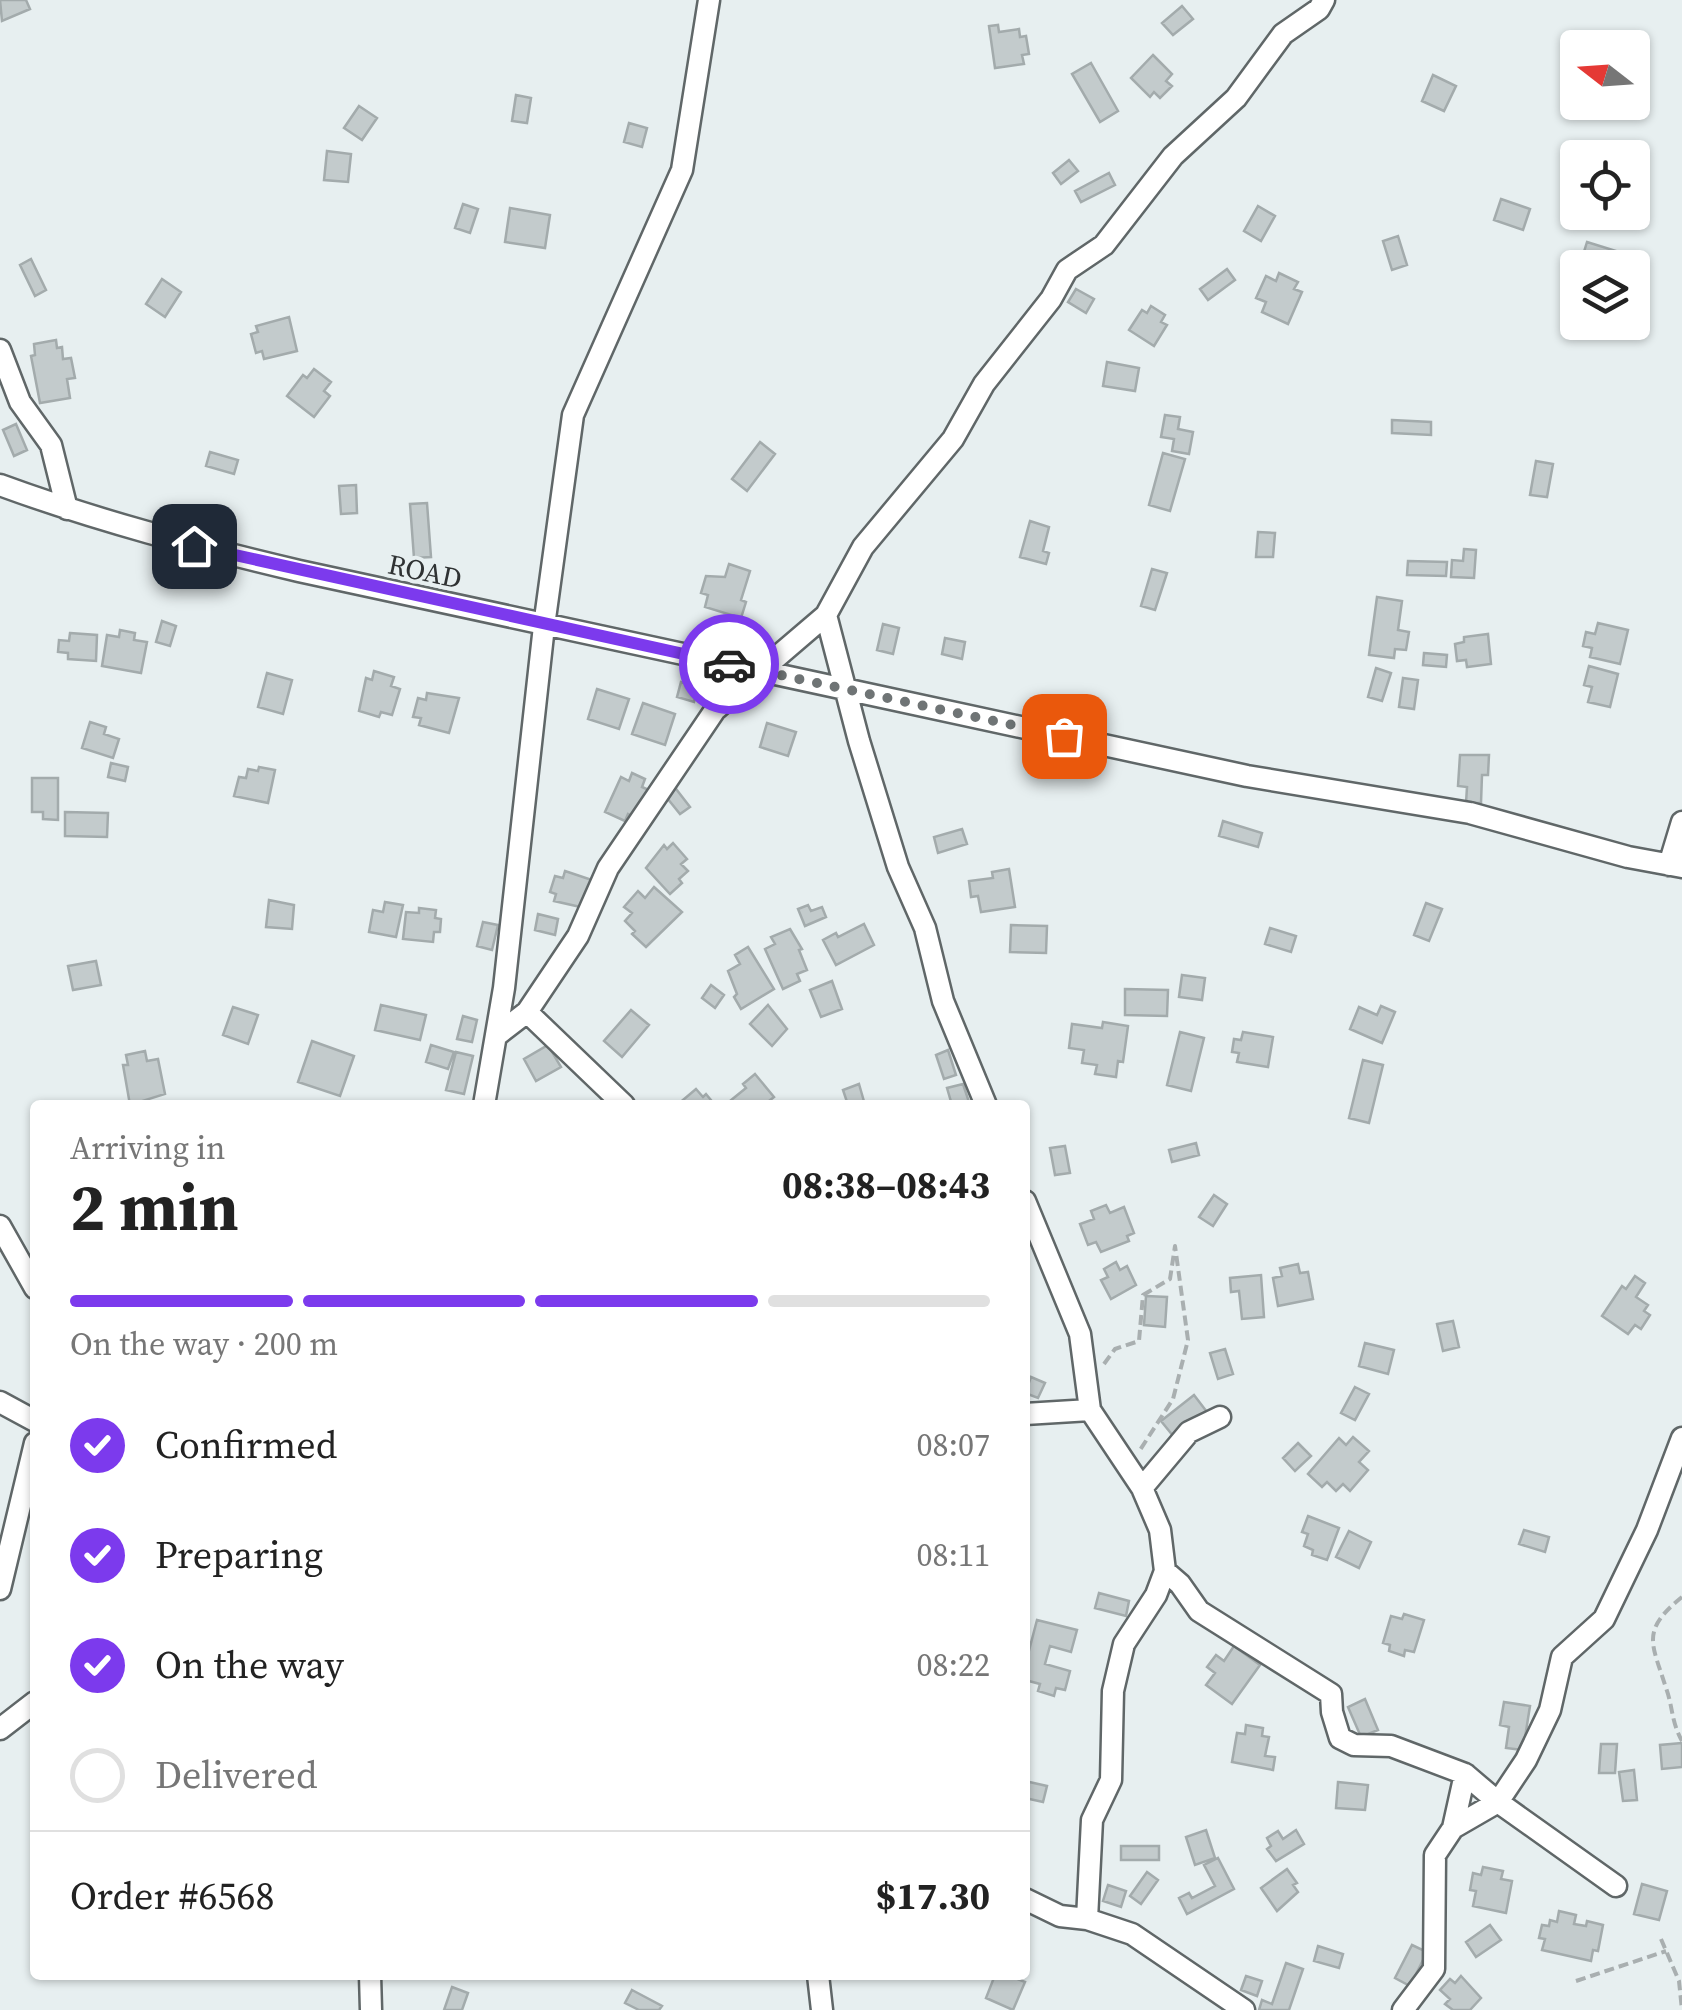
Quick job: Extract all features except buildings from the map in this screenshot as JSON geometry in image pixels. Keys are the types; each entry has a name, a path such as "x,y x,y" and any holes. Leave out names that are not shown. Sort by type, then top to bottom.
{"street":[{"path":"485,1100 504,988 544,626 573,415 682,170 709,0"},
{"path":"496,1036 527,1012 578,936 608,868 715,710 826,615 863,547 954,439 984,384 1050,299 1067,270 1104,246 1174,156 1236,98 1283,34 1319,9 1324,0"},
{"path":"0,350 20,402 51,445 66,509"},
{"name":"ROAD","path":"0,485 66,509 194,546 544,626 1247,776 1470,813 1628,857 1676,866"},
{"path":"826,615 898,867 925,928 943,1001 984,1100"},
{"path":"1676,866 1682,822"},
{"path":"527,1012 619,1100"},
{"path":"1030,1213 1080,1334 1089,1400 1142,1488 1160,1530 1165,1571 1156,1595 1124,1644 1113,1691 1111,1780 1092,1820 1087,1919"},
{"path":"0,1226 30,1279"},
{"path":"1030,1413 1089,1400"},
{"path":"0,1402 30,1418"},
{"path":"1142,1488 1189,1432 1220,1417"},
{"path":"1452,1828 1498,1802 1526,1760 1550,1710 1562,1656 1604,1619 1648,1530 1682,1438"},
{"path":"0,1590 30,1464"},
{"path":"1165,1571 1180,1584 1199,1612 1331,1694 1340,1738 1354,1744 1391,1746 1465,1774 1616,1886"},
{"path":"0,1729 30,1706"},
{"path":"1403,2010 1434,1968 1435,1854 1452,1828 1465,1774"},
{"path":"1030,1902 1060,1916 1087,1919 1132,1934 1244,2010"},
{"path":"370,1980 371,2010"},
{"path":"819,1980 822,2010"}],"path":[{"path":"1089,1400 1115,1349 1139,1341 1143,1295 1170,1279 1174,1246 1188,1340 1173,1399 1129,1466"},
{"path":"1682,1598 1661,1614 1653,1635 1653,1655 1668,1691 1671,1718 1682,1741"},
{"path":"1661,1939 1678,1981 1682,2010"},
{"path":"1576,1980 1666,1951"}],"way so far":[{"path":"729,664 1064,736"}],"route":[{"path":"194,546 729,664"}]}
